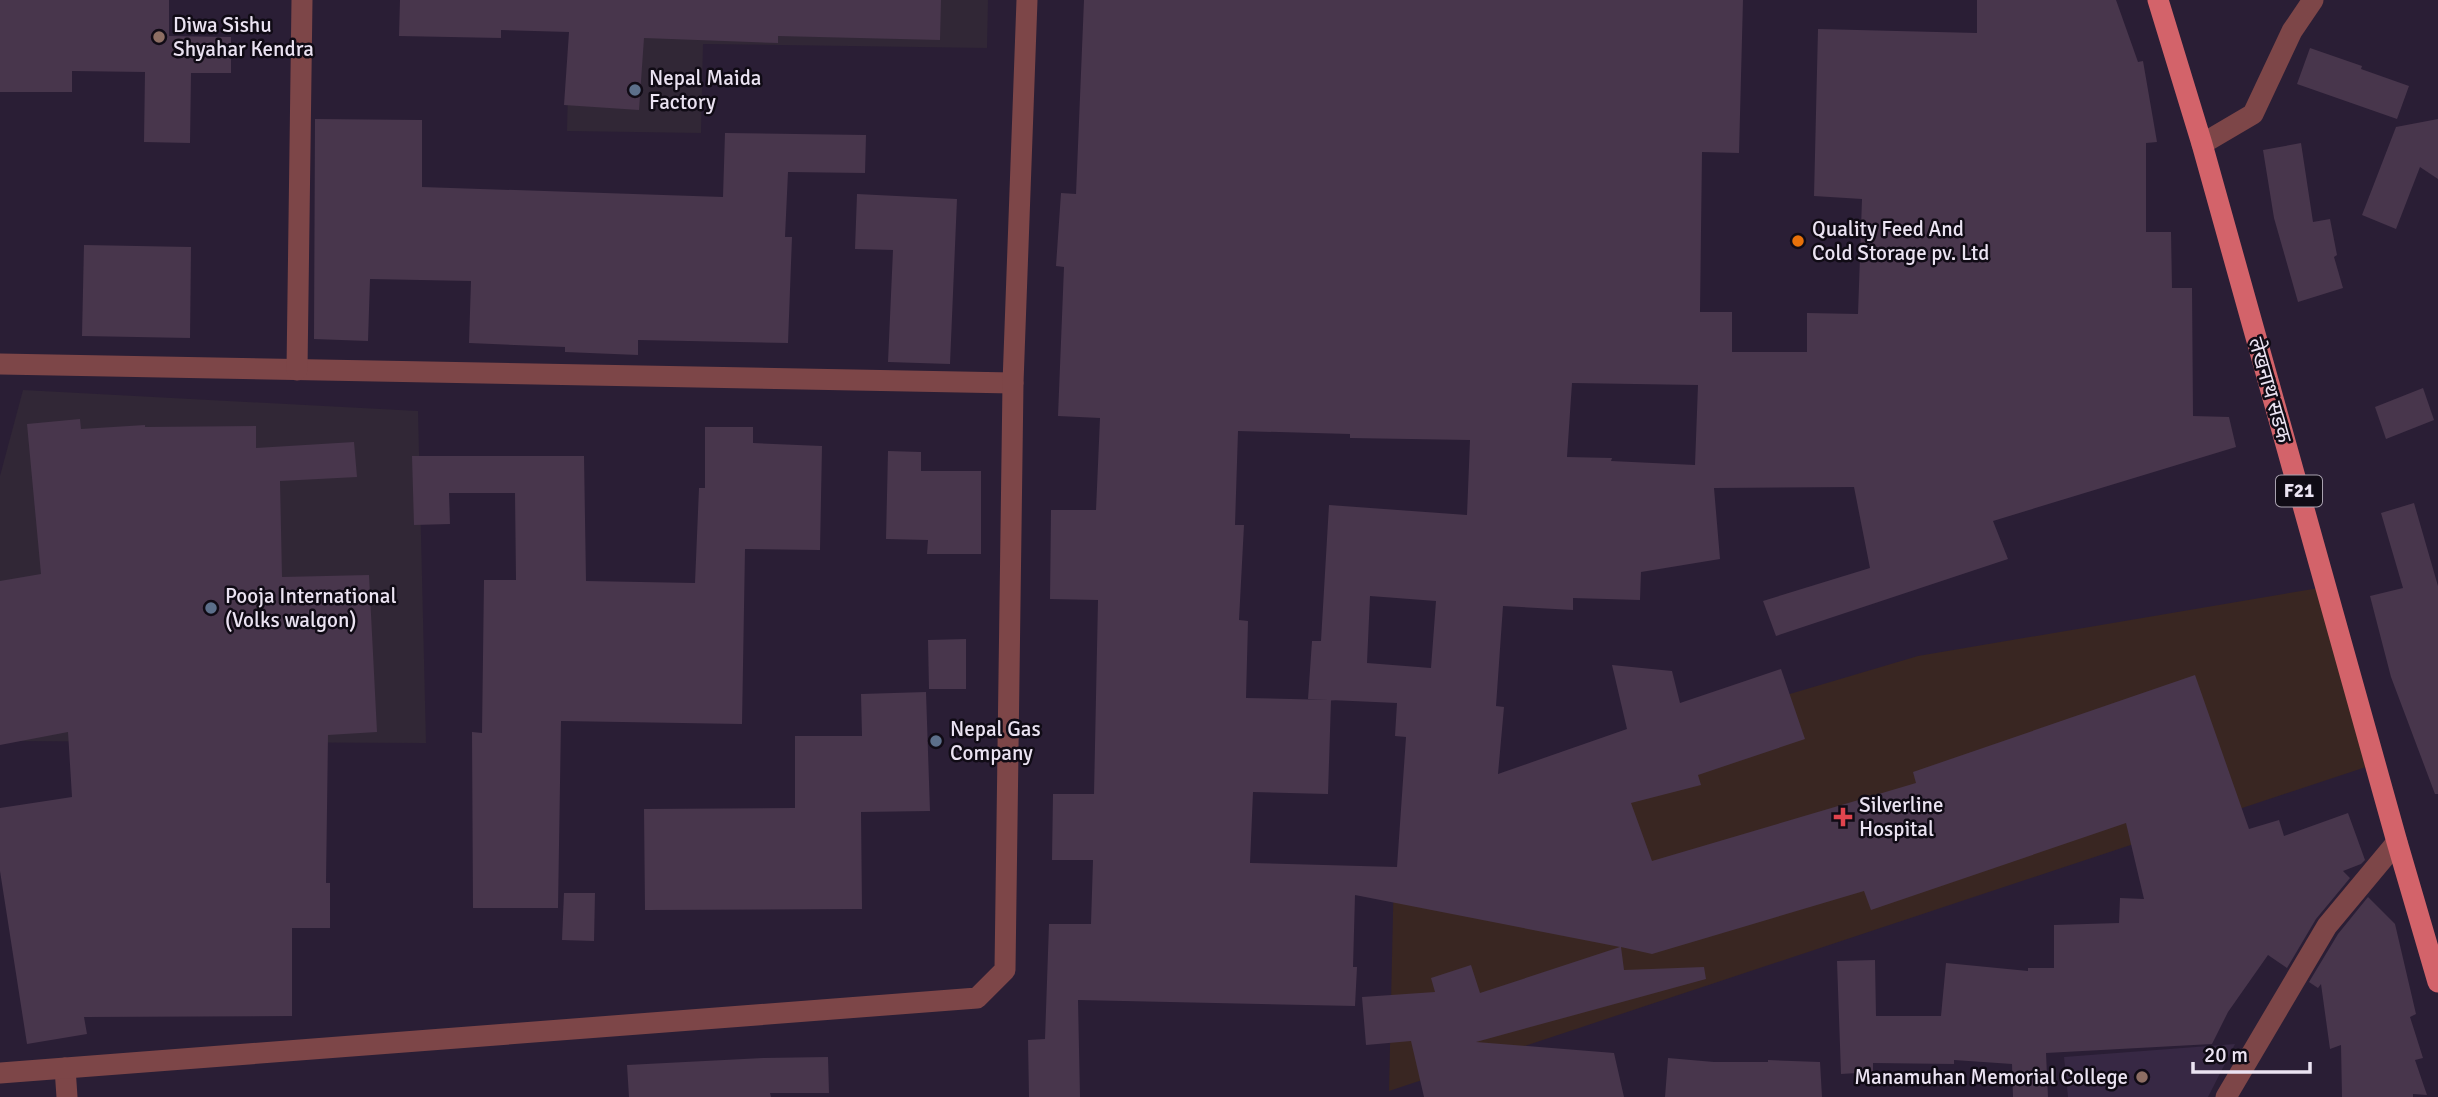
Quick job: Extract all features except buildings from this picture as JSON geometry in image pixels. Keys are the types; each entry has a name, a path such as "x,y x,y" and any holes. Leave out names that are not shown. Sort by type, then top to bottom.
{"main road":[{"name":"लेखनाथ सडक","path":"2158,0 2202,144 2438,982"}],"street":[{"path":"298,370 302,0"},
{"path":"0,1073 977,998 1005,970 1013,383 1027,0"},
{"path":"2202,144 2253,114 2291,32 2313,0"},
{"path":"0,365 1013,383"},
{"path":"2226,1097 2327,926 2397,842"},
{"path":"65,1068 67,1097"}],"shaded area":[{"name":"Nepal Maida Factory","path":"570,0 988,0 987,48 703,44 701,133 567,131"},
{"name":"Pooja International (Volks walgon)","path":"23,390 418,411 426,743 0,741 0,476"},
{"name":"Silverline Hospital","path":"2325,587 2375,764 1389,1091 1394,869 1550,765 1918,656"},
{"name":"Manamuhan Memorial College","path":"2235,1044 2208,1097 2068,1097 2064,1057"}],"place":[{"name":"Diwa Sishu Shyahar Kendra","path":"159,37"},
{"name":"Nepal Maida Factory","path":"635,90"},
{"name":"Quality Feed And Cold Storage pv. Ltd","path":"1798,241"},
{"name":"Pooja International (Volks walgon)","path":"211,608"},
{"name":"Nepal Gas Company","path":"936,741"},
{"name":"Silverline Hospital","path":"1843,817"},
{"name":"Manamuhan Memorial College","path":"2142,1077"}]}
